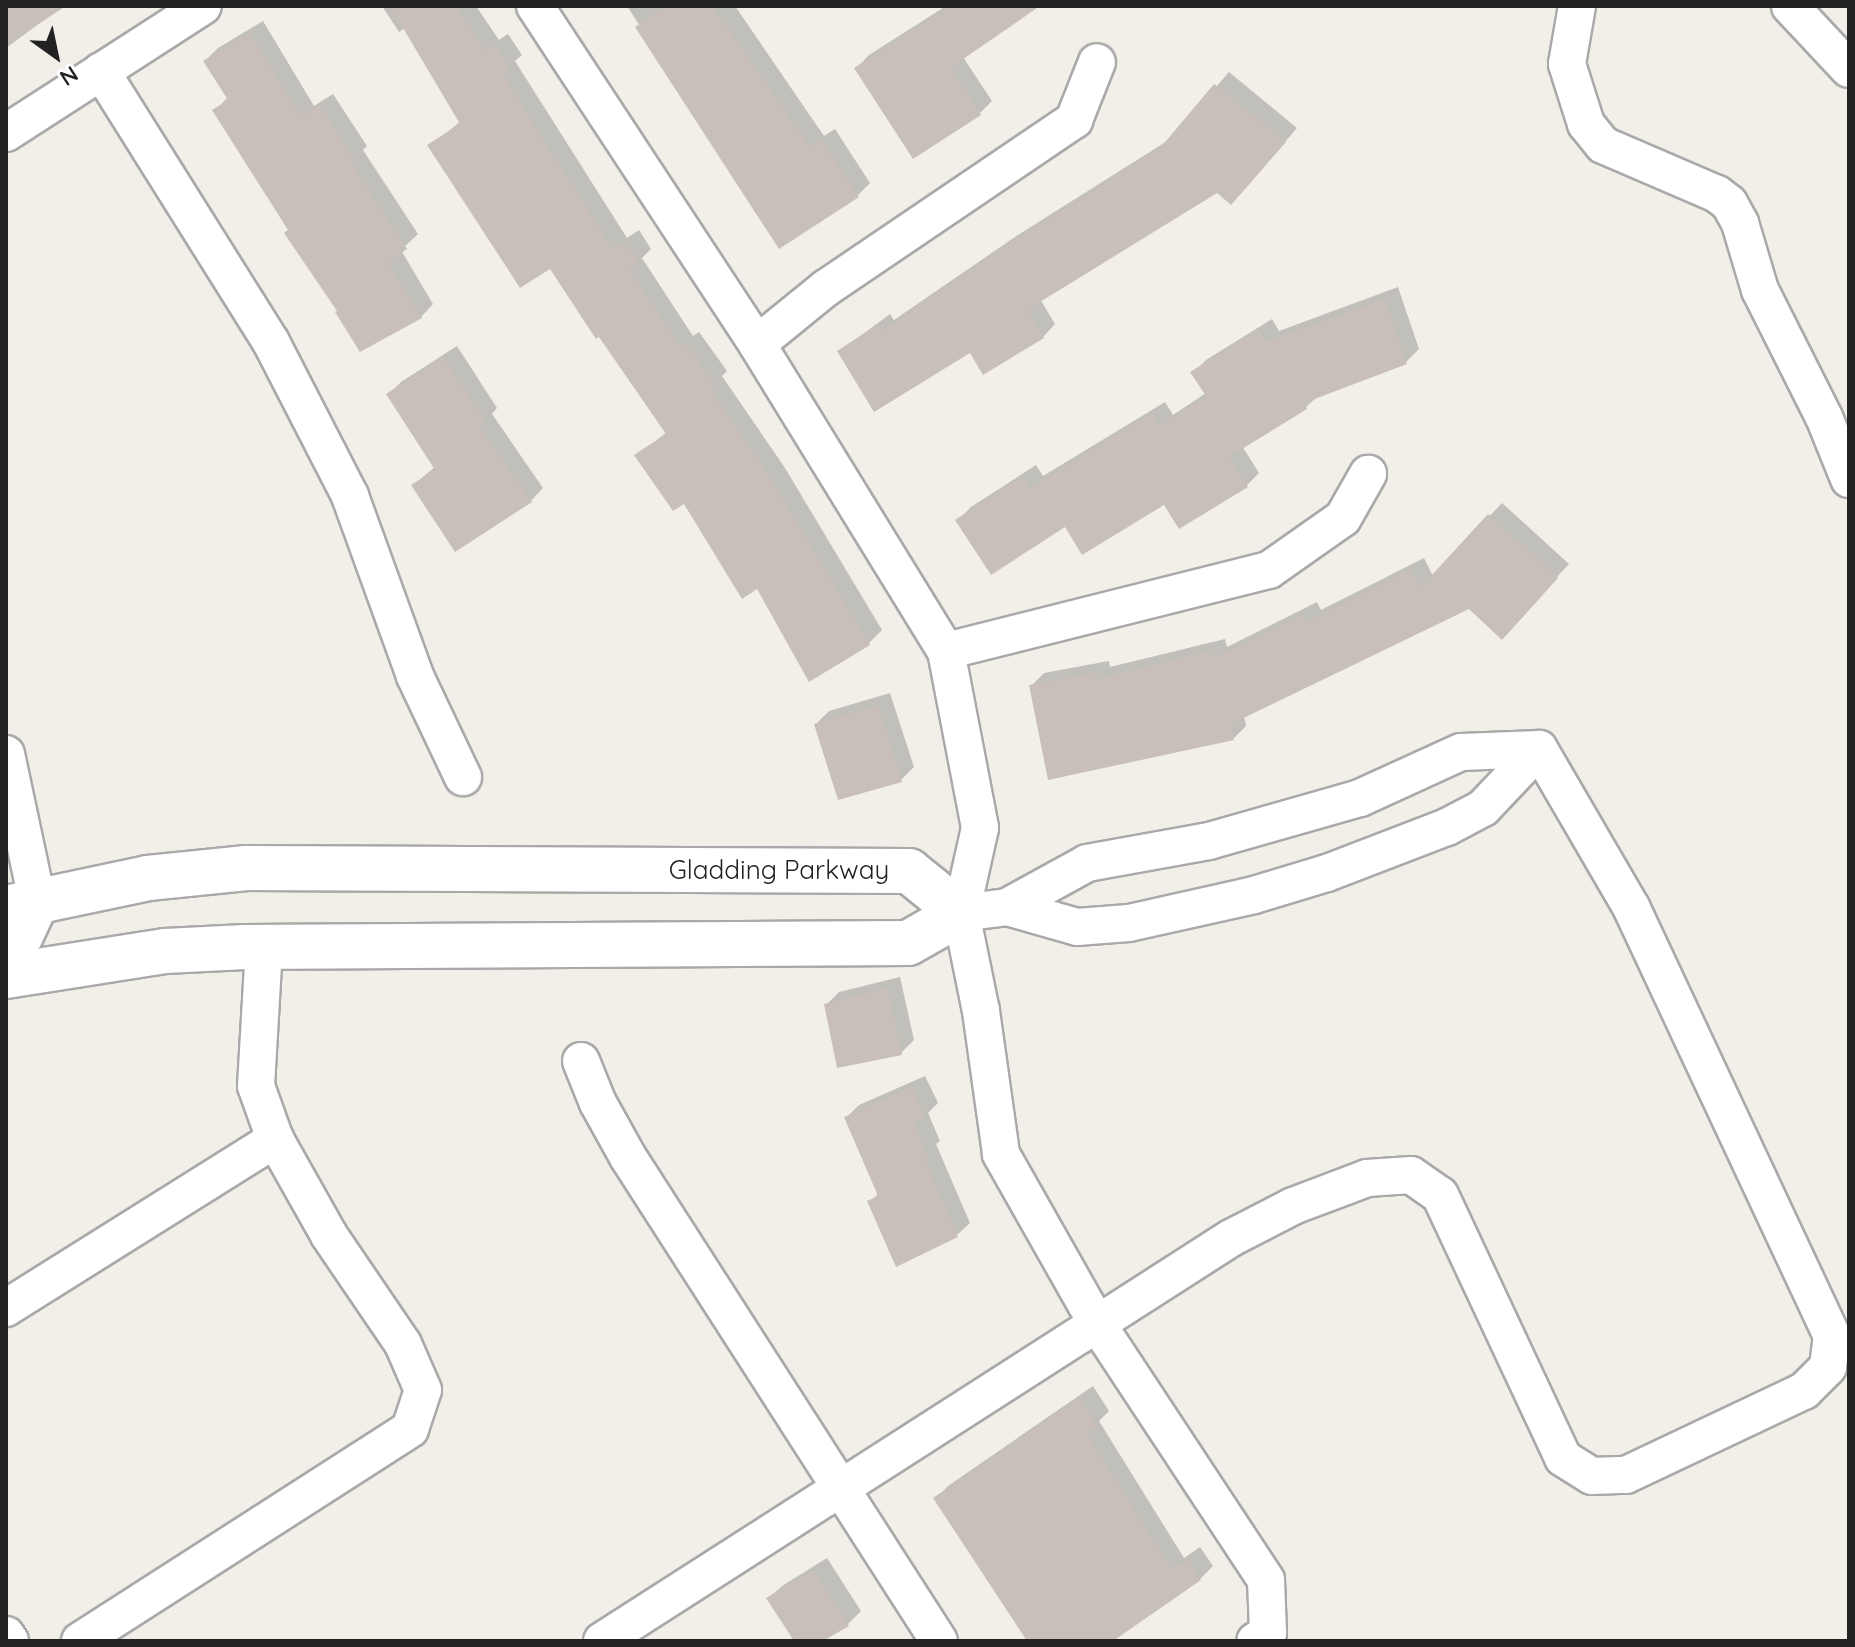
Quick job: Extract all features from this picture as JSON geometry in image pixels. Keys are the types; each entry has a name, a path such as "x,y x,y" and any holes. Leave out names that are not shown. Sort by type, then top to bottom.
{"street":[{"path":"6,133 203,6"},
{"path":"535,6 757,344 946,651 980,828 961,913 981,1011 1001,1154 1096,1322 1266,1580 1268,1633 1255,1641"},
{"path":"1577,6 1567,64 1586,124 1603,145 1729,203 1740,223 1760,290 1824,417 1849,479"},
{"path":"1790,6 1849,69"},
{"path":"757,344 826,288 1074,120 1097,62"},
{"path":"101,71 271,342 350,496 415,676 463,777"},
{"path":"946,651 1269,570 1343,518 1368,474"},
{"path":"6,976 165,951 264,947 908,943 961,913 1007,907 1087,863 1209,841 1347,802 1461,752 1539,749"},
{"path":"1007,907 1077,927 1116,924 1192,910 1298,882 1386,852 1483,808 1539,749"},
{"path":"602,1641 1231,1238 1293,1206 1367,1178 1411,1175 1440,1195 1563,1458 1592,1476 1626,1475 1804,1391 1828,1367 1832,1336 1631,907 1539,749"},
{"path":"6,754 22,904 21,935 6,945"},
{"name":"Gladding Parkway","path":"22,904 148,878 246,868 909,871 961,913"},
{"path":"80,1641 410,1429 423,1390 403,1344 329,1235 275,1139 256,1086 264,947"},
{"path":"581,1061 598,1103 628,1157 939,1641"},
{"path":"6,1308 275,1139"},
{"path":"6,1635 10,1641"}],"building":[{"path":"6,6 66,6 6,45"},
{"path":"390,6 456,6 485,52 495,45 510,69 503,74 548,148 613,249 625,242 639,263 629,270 680,347 686,343 716,386 710,389 772,481 870,645 809,682 757,589 742,599 684,504 673,511 634,455 666,434 599,337 596,339 550,269 520,288 427,145 460,124"},
{"path":"667,6 712,6 810,147 821,140 859,197 779,249 635,27"},
{"path":"950,6 1040,6 950,68 981,115 913,159 854,68"},
{"path":"250,33 301,117 319,105 355,161 351,163 407,249 387,262 422,318 360,352 337,311 284,233 288,230 212,110 228,100 203,61"},
{"path":"1214,84 1286,142 1231,205 1217,193 1027,310 1044,338 983,375 970,353 874,412 837,351 877,325 881,331 1000,249 1161,147"},
{"path":"1385,299 1407,364 1304,403 1307,409 1229,457 1248,487 1179,529 1164,505 1082,555 1065,527 991,575 955,520 1023,476 1030,488 1152,413 1160,426 1206,396 1190,372 1259,330 1266,342"},
{"path":"443,357 486,422 479,427 532,502 455,552 411,485 435,470 386,394"},
{"path":"1488,514 1558,578 1502,640 1469,609 1231,724 1234,740 1048,780 1029,685 1097,672 1098,679 1212,650 1214,658 1304,614 1308,622 1411,569 1420,588"},
{"path":"878,705 902,782 838,800 814,724"},
{"path":"887,988 902,1055 837,1068 824,1004"},
{"path":"912,1087 926,1118 914,1123 928,1156 924,1157 958,1237 896,1267 867,1201 878,1196 844,1117"},
{"path":"1079,1398 1097,1426 1086,1433 1171,1569 1187,1559 1201,1580 1113,1641 1027,1641 933,1498"},
{"path":"813,1570 849,1626 823,1641 794,1641 766,1598"}]}
